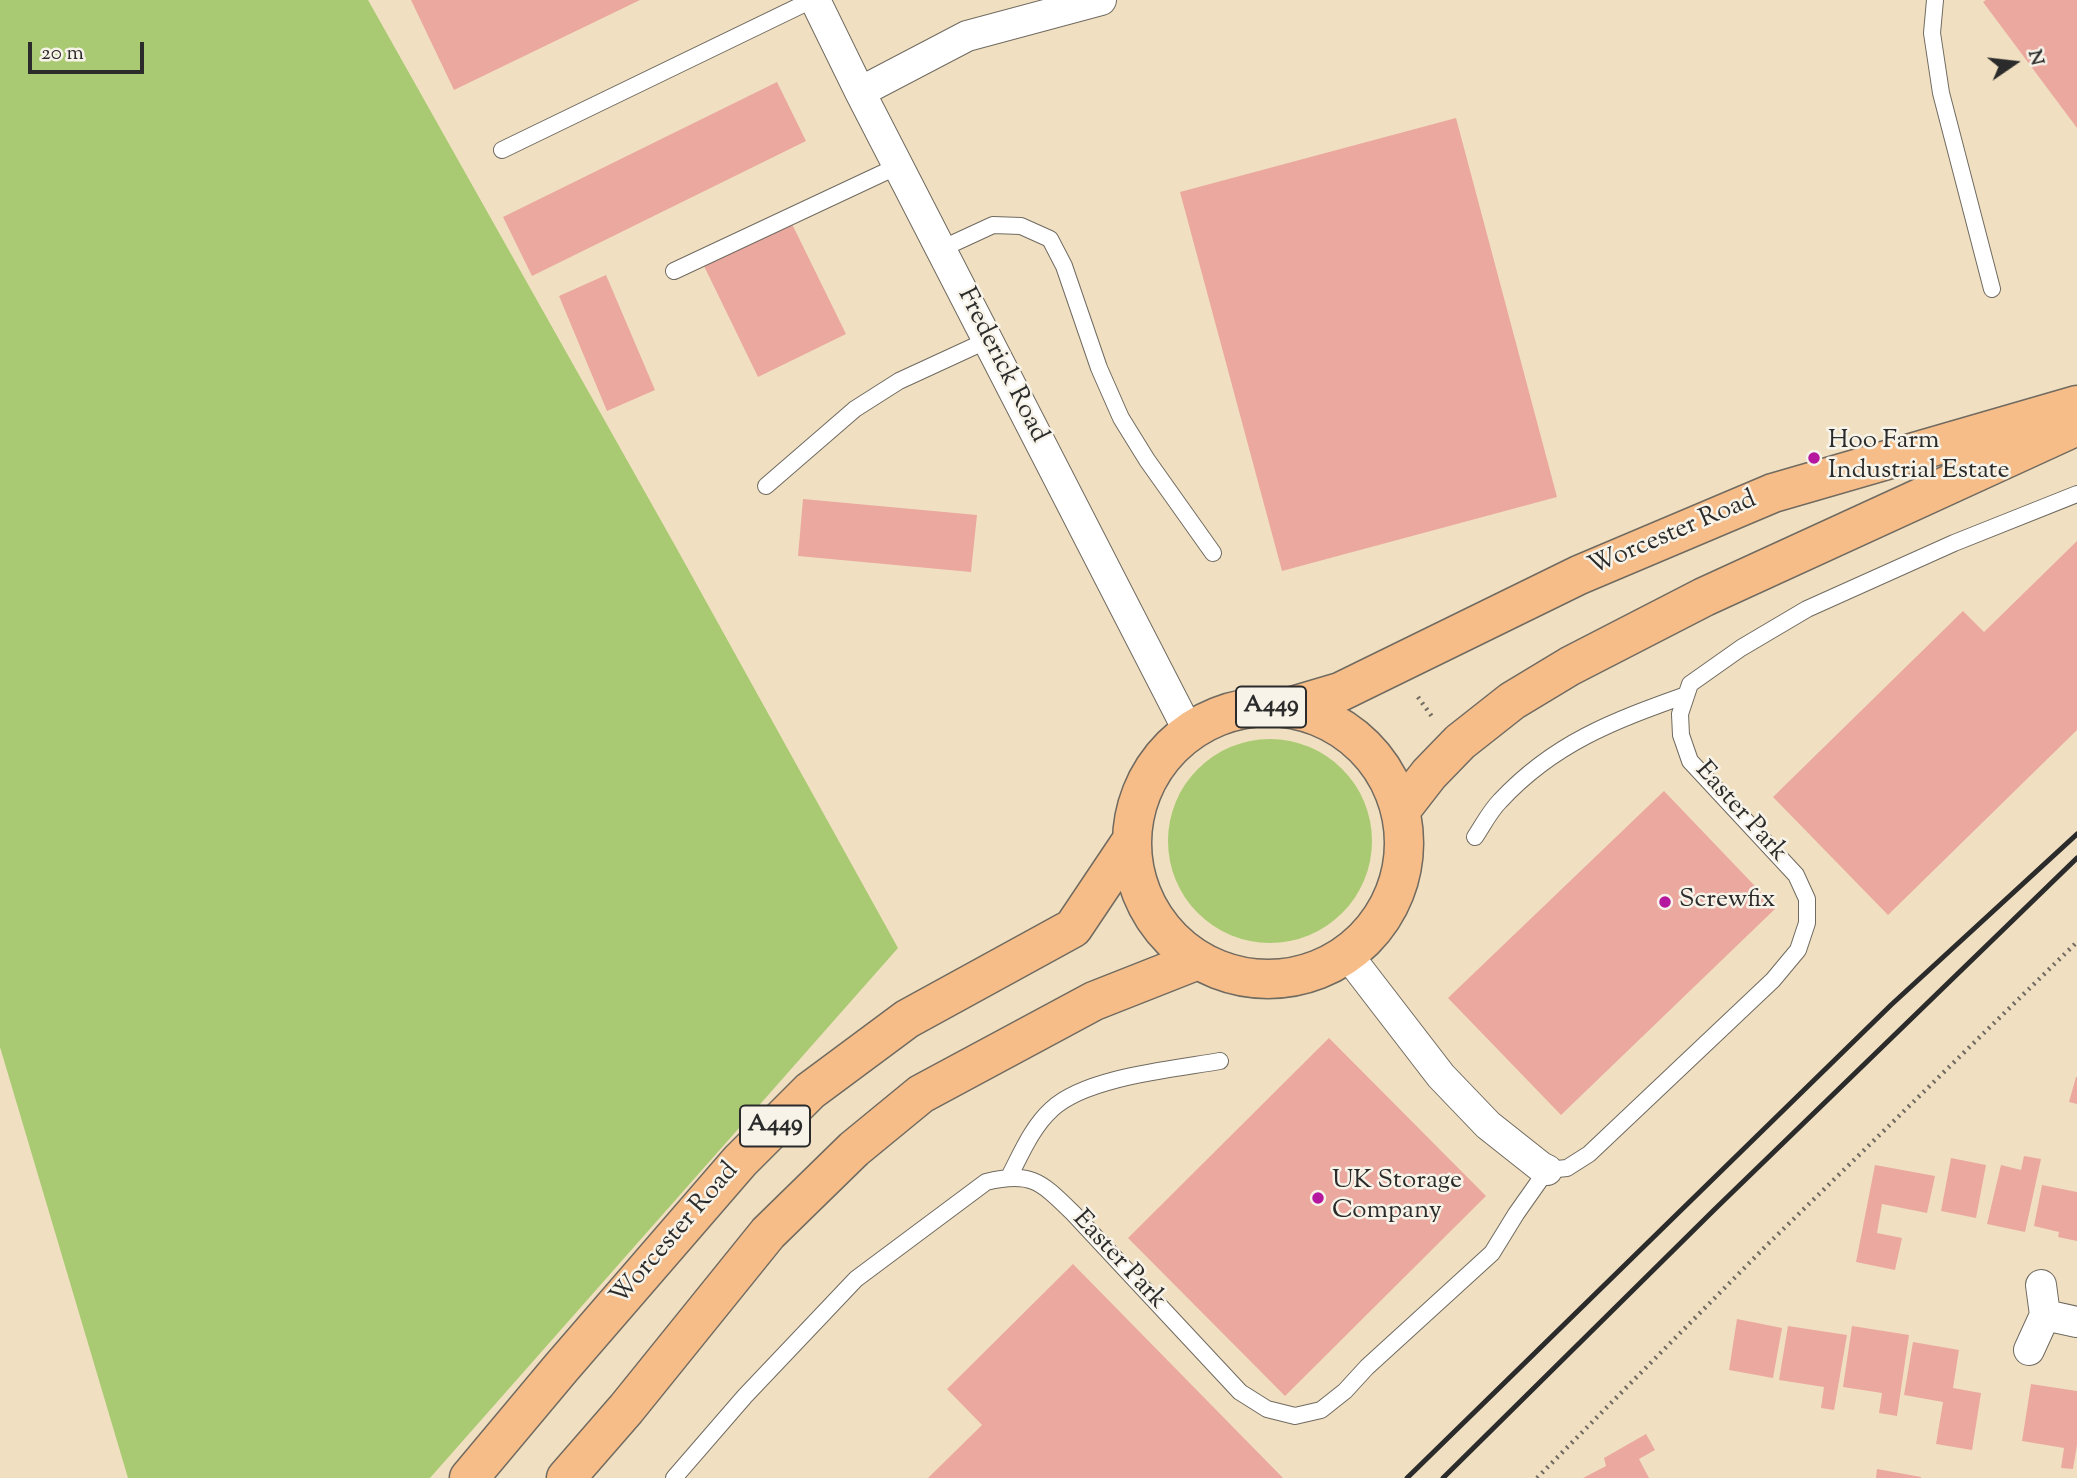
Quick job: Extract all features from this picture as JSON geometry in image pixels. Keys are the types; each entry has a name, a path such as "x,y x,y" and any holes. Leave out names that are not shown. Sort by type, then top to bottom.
{"highway":[{"name":"Worcester Road","path":"1286,708 1340,692 1579,575 1773,493 2077,405"},
{"path":"1401,810 1429,774 1460,742 1512,701 1570,666 1703,597 2077,426"},
{"name":"Worcester Road","path":"1286,708 1322,718 1354,738 1380,766 1395,788 1401,810 1404,832 1401,876 1383,916 1367,937 1347,954 1324,967 1300,975 1265,979 1231,974 1198,960 1170,938 1149,909 1136,876 1132,840 1137,807 1150,776 1168,751 1189,732 1211,719 1236,710 1286,708"},
{"name":"Worcester Road","path":"469,1478 740,1161 810,1091 907,1019 1073,928 1132,840"},
{"name":"A449","path":"566,1478 626,1409 768,1233 854,1149 921,1094 1094,1001 1198,960"}],"street":[{"name":"Frederick Road","path":"814,0 1189,732"},
{"path":"860,92 967,36 1101,0"},
{"path":"1347,954 1441,1076 1488,1125 1547,1170"},
{"path":"2029,1350 2045,1315 2041,1285"},
{"path":"2045,1315 2077,1322"}],"lane":[{"path":"502,150 814,0"},
{"path":"1935,0 1932,33 1941,93 1992,289"},
{"path":"674,271 898,166"},
{"path":"941,249 993,225 1021,226 1049,239 1064,266 1099,368 1121,418 1147,460 1213,553"},
{"path":"766,486 855,409 899,380 988,340"},
{"path":"1475,837 1498,802 1543,761 1581,737 1686,695 1690,684 1713,666 1807,609 1954,543 2077,494"},
{"name":"Easter Park","path":"1009,1177 1029,1178 1050,1190 1240,1392 1267,1409 1295,1416 1321,1410 1345,1391 1367,1367 1492,1253 1547,1170 1567,1168 1589,1154 1773,980 1798,950 1807,923 1807,900 1796,875 1690,761 1681,735 1680,714 1686,695"},
{"path":"674,1478 745,1396 856,1279 986,1182 1009,1177 1036,1127 1052,1108 1073,1095 1124,1077 1220,1061"}],"path":[{"path":"1398,663 1429,715 1460,742"},
{"path":"1537,1478 1768,1244 2077,942"}],"green space":[{"path":"0,0 368,0 898,948 430,1478 128,1478 0,1047"},
{"path":"1270,739 1309,747 1342,769 1364,802 1372,841 1364,880 1342,913 1309,935 1270,943 1231,935 1198,913 1176,880 1168,841 1176,802 1198,769 1231,747"}],"building":[{"path":"411,0 640,0 454,90"},
{"path":"2077,0 2077,128 1983,2"},
{"path":"777,82 806,141 532,276 503,217"},
{"path":"1456,118 1557,497 1282,571 1180,192"},
{"path":"792,224 846,334 758,377 704,266"},
{"path":"606,275 655,390 607,411 559,296"},
{"path":"803,499 977,515 971,572 798,556"},
{"path":"2077,541 2077,730 1888,915 1773,797 1963,611 1984,632"},
{"path":"1664,791 1776,908 1561,1115 1448,998"},
{"path":"1329,1038 1486,1196 1285,1396 1128,1238"},
{"path":"2077,1077 2077,1104 2069,1102"},
{"path":"2024,1156 2041,1159 2025,1232 1987,1224 2001,1165 2021,1170"},
{"path":"1951,1158 1986,1165 1976,1218 1941,1211"},
{"path":"1875,1165 1935,1176 1927,1213 1882,1204 1877,1233 1902,1238 1895,1270 1856,1262"},
{"path":"2042,1185 2077,1192 2077,1241 2058,1237 2059,1232 2034,1226"},
{"path":"1073,1264 1283,1478 928,1478 982,1425 947,1389"},
{"path":"1737,1319 1782,1328 1773,1378 1729,1370"},
{"path":"1788,1326 1847,1335 1834,1410 1821,1408 1824,1387 1779,1380"},
{"path":"1852,1326 1909,1335 1897,1416 1879,1413 1882,1393 1843,1387"},
{"path":"1913,1342 1959,1350 1953,1388 1981,1393 1972,1450 1936,1444 1943,1402 1904,1395"},
{"path":"2031,1384 2077,1391 2077,1445 2073,1469 2061,1468 2064,1448 2022,1441"},
{"path":"1646,1434 1655,1450 1639,1459 1649,1478 1583,1478 1606,1466 1604,1458"},
{"path":"1877,1469 1921,1477 1921,1478 1876,1478"}],"railway":[{"path":"1407,1478 1891,1005 2077,834"},
{"path":"1443,1478 1714,1210 2077,858"}],"place":[{"name":"Hoo Farm Industrial Estate","path":"1814,458"},
{"name":"Screwfix","path":"1665,902"},
{"name":"UK Storage Company","path":"1318,1198"}]}
